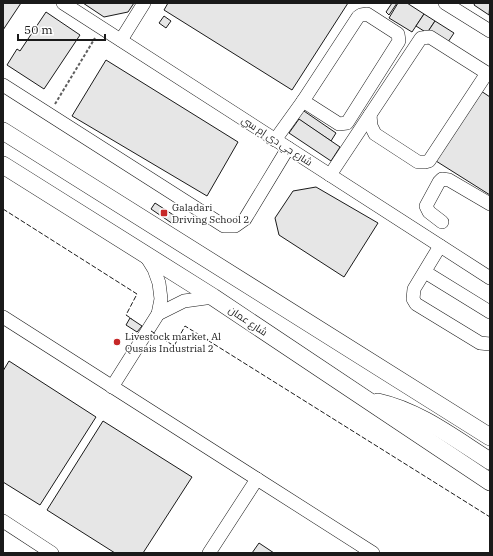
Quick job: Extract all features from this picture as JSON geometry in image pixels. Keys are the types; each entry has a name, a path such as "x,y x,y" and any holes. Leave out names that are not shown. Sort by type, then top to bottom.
{"main road":[{"path":"3,131 490,437"},
{"name":"شارع عمان","path":"3,165 213,297 490,482"},
{"path":"364,399 400,408 418,417 490,461"}],"street":[{"name":"شارع جي دي إم سي","path":"63,3 490,278"},
{"path":"121,40 144,3"},
{"path":"446,3 490,31"},
{"path":"275,140 361,15 367,14 399,36 398,44 347,123 339,124 303,101"},
{"path":"330,175 419,41 424,37 430,37 488,74 428,160 425,162 418,162 375,134 371,126 370,115"},
{"path":"3,85 224,226 235,226 245,219 288,148"},
{"path":"442,222 429,212 426,206 438,182 442,179 448,180 490,204"},
{"path":"440,246 413,292 413,299 416,304 480,343 490,344"},
{"path":"112,387 158,314 161,299 159,284 154,269 146,256"},
{"path":"424,272 490,312"},
{"path":"158,314 171,306 184,301 213,297"},
{"path":"3,317 373,553"},
{"path":"209,553 257,479"},
{"path":"3,522 52,553"}],"path":[{"path":"48,115 101,28"}],"building":[{"path":"3,3 21,3 3,30"},
{"path":"83,3 134,3 128,12 104,17"},
{"path":"168,3 348,3 292,90 164,10"},
{"path":"392,3 397,3 389,15 386,12"},
{"path":"398,3 407,3 424,14 412,32 389,18"},
{"path":"475,3 490,3 489,15 474,5"},
{"path":"46,12 80,35 44,89 7,65 17,49 20,51"},
{"path":"424,14 435,21 427,33 416,26"},
{"path":"164,16 171,21 166,28 159,23"},
{"path":"435,21 454,33 446,45 427,33"},
{"path":"106,60 238,142 207,196 72,116"},
{"path":"481,91 490,97 490,195 436,161"},
{"path":"301,109 336,133 331,141 295,117"},
{"path":"299,119 340,147 331,161 289,133"},
{"path":"316,187 378,223 344,277 279,235 275,218 293,191"},
{"path":"155,203 178,218 173,224 151,209"},
{"path":"130,318 142,326 137,332 126,325"},
{"path":"9,361 96,417 40,505 3,482 3,371"},
{"path":"103,421 192,477 143,553 115,553 47,510"},
{"path":"259,543 274,553 252,553"}],"fence":[{"path":"3,209 137,294 126,315 132,319"},
{"path":"151,331 174,346 185,326 490,517"}],"place":[{"name":"Galadari Driving School 2","path":"164,213"},
{"name":"Livestock market, Al Qusais Industrial 2","path":"117,342"}]}
